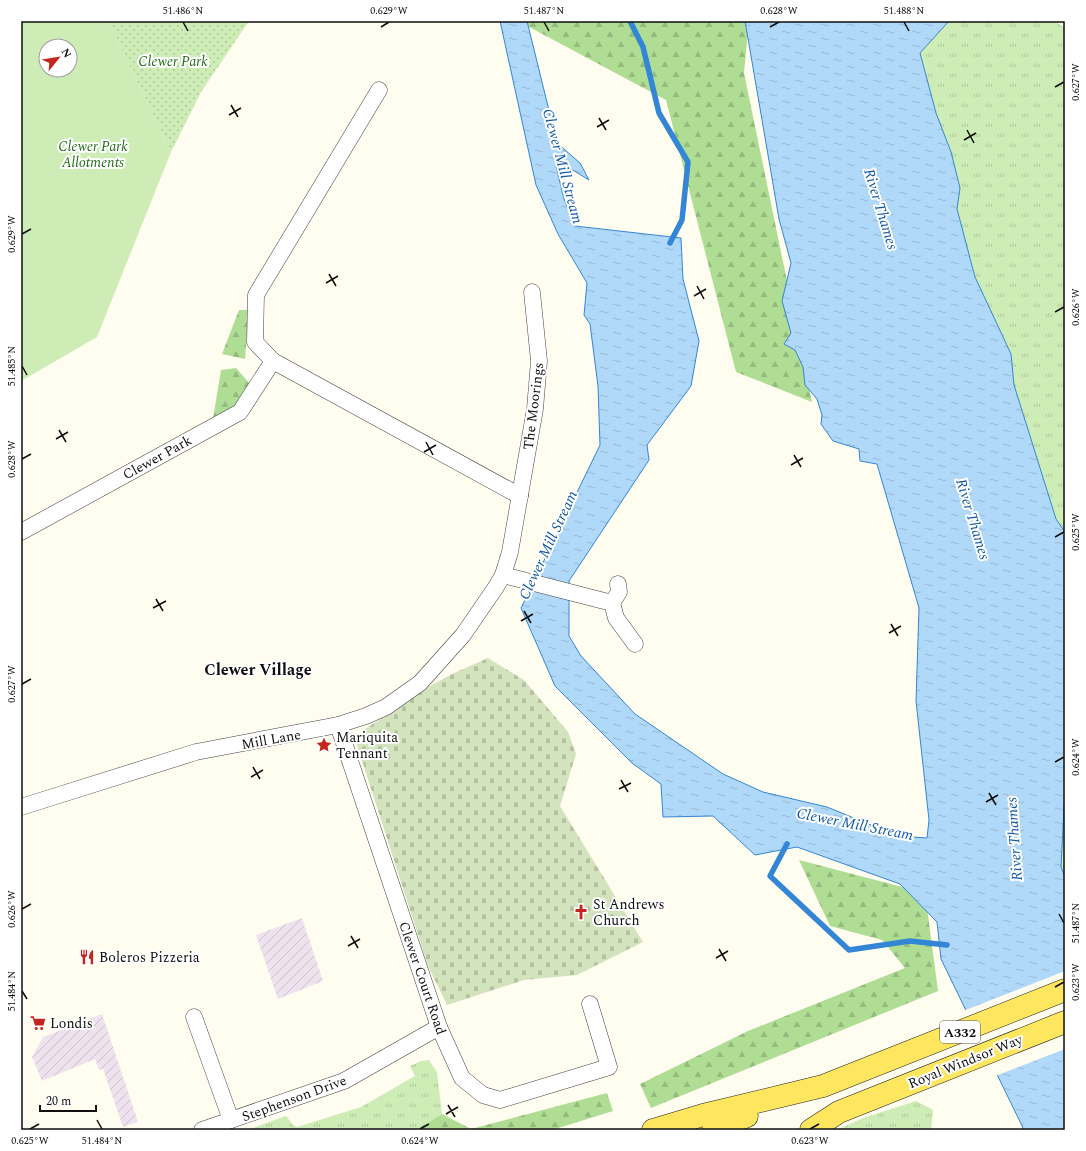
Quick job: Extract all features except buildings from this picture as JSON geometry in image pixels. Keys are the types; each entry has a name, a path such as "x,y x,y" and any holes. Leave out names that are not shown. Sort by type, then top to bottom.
{"main road":[{"name":"Royal Windsor Way","path":"823,1086 1065,990"},
{"name":"Royal Windsor Way","path":"839,1112 1065,1022"},
{"path":"653,1130 823,1086"},
{"name":"A332","path":"713,1130 823,1086"},
{"path":"811,1130 839,1112"},
{"name":"A332","path":"793,1130 839,1112"}],"street":[{"path":"379,90 256,295 255,342 273,361 520,496"},
{"name":"The Moorings","path":"520,496 535,409 539,361 532,292"},
{"name":"Clewer Park","path":"21,532 240,412 273,361"},
{"name":"Mill Lane","path":"21,807 196,752 338,725 366,716 386,707 420,683 463,634 503,575 510,552 520,496"},
{"path":"503,575 612,603"},
{"path":"618,584 619,592 612,603 616,618 635,644"},
{"name":"Clewer Court Road","path":"338,725 439,1027 462,1078 483,1095 500,1100 609,1067 590,1004"},
{"name":"Stephenson Drive","path":"194,1017 231,1120"},
{"name":"Stephenson Drive","path":"202,1130 344,1081 439,1027"}],"shaded area":[{"path":"302,918 323,981 278,999 256,935"},
{"path":"102,1014 138,1122 123,1127 103,1069 99,1070 95,1059 42,1081 32,1057 43,1037"}],"green space":[{"name":"Clewer Park Allotments","path":"21,21 108,21 171,152 97,337 21,381"},
{"name":"Clewer Park","path":"108,21 249,21 201,92 171,152"},
{"path":"518,21 749,21 744,73 812,402 736,372 666,100"},
{"path":"949,21 1055,21 1065,28 1065,532 1056,519 1014,385 1011,354 975,277 957,209 960,188 951,152 936,113 920,53"},
{"path":"239,310 249,310 245,359 222,354"},
{"path":"236,368 250,384 238,404 213,419 221,370"},
{"path":"488,658 524,680 568,732 576,754 560,806 643,942 577,975 524,980 447,1005 428,966 357,745 358,734 425,689 452,674"},
{"path":"1065,788 1065,877 1061,868"},
{"path":"799,860 925,893 938,991 651,1108 640,1084 748,1031 905,968 882,940 830,926"},
{"path":"429,1060 437,1072 442,1114 415,1130 247,1130 286,1116 294,1126 297,1127 361,1107 415,1076 410,1066 421,1061"},
{"path":"607,1093 613,1111 552,1130 415,1130 442,1114 471,1129"},
{"path":"916,1101 933,1110 931,1130 837,1130 863,1118"}],"water":[{"path":"500,21 527,21 557,143 580,163 589,180 571,169 556,166 564,199 575,226 681,238 683,279 699,341 691,386 647,445 649,460 569,581 569,636 581,656 635,714 723,774 763,792 827,807 898,836 927,838 929,820 916,701 919,608 877,464 860,461 859,449 833,441 821,424 822,415 817,399 805,385 803,367 795,350 784,344 791,333 782,301 791,263 779,219 745,21 949,21 920,53 936,113 951,152 960,188 957,209 975,277 1011,354 1014,385 1056,519 1065,532 1065,788 1061,867 1065,877 1065,1130 1024,1130 941,959 937,922 900,884 797,847 755,855 713,816 663,817 661,784 632,763 555,686 521,608 600,445 598,386 590,324 584,315 587,283 558,234 536,185"}],"pier":[{"path":"1065,971 1065,1049 995,1076 963,1011"}],"waterway":[{"path":"630,21 643,47 659,113 688,162 682,220 670,243"},
{"path":"787,844 770,876 849,950 910,941 947,945"}],"place":[{"name":"Mariquita Tennant","path":"324,745"},
{"name":"St Andrews Church","path":"581,912"},
{"name":"Boleros Pizzeria","path":"87,957"},
{"name":"Londis","path":"38,1023"}],"district":[{"name":"Clewer Village","path":"258,669"}],"water label":[{"name":"Clewer Mill Stream","path":"563,166"},
{"name":"River Thames","path":"881,209"},
{"name":"River Thames","path":"973,519"},
{"name":"Clewer Mill Stream","path":"548,545"},
{"name":"Clewer Mill Stream","path":"855,824"},
{"name":"River Thames","path":"1014,839"}]}
